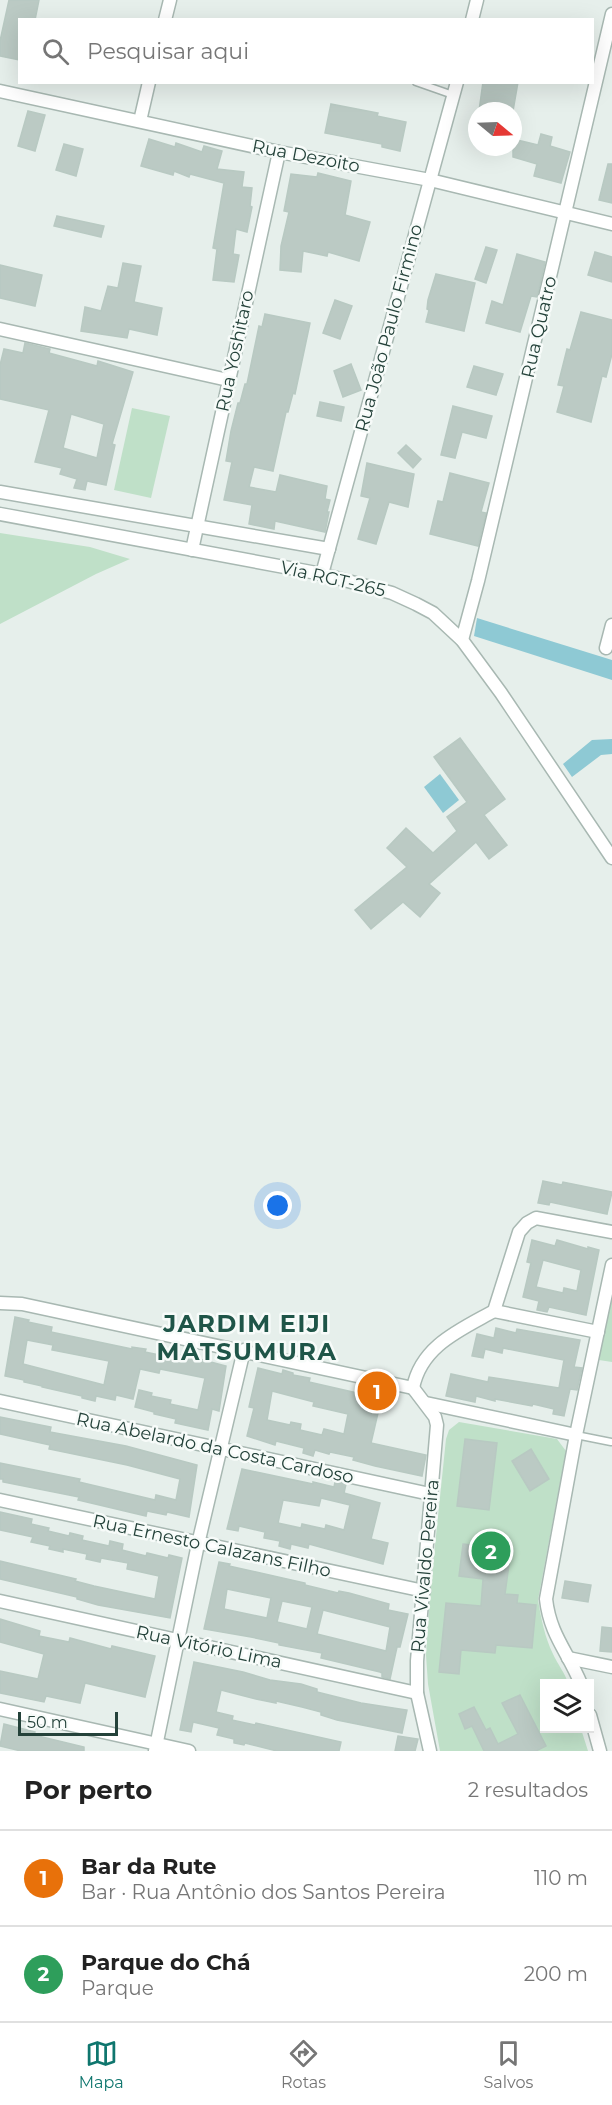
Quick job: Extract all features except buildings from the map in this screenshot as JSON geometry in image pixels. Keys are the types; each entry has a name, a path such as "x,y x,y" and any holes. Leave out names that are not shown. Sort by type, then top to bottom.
{"street":[{"path":"166,18 170,0"},
{"path":"472,18 477,0"},
{"name":"Rua Quatro","path":"462,640 481,570 612,14"},
{"path":"140,121 149,84"},
{"name":"Rua João Paulo Firmino","path":"322,574 456,84"},
{"name":"Rua Dezoito","path":"0,91 279,152 430,180 612,224"},
{"name":"Rua Yoshitaro","path":"192,550 279,152"},
{"path":"0,329 228,380"},
{"path":"0,492 329,549"},
{"name":"Via RGT-265","path":"0,514 322,574 368,586 408,600 433,613 462,640 501,693 612,858"},
{"path":"606,648 612,626"},
{"path":"494,1311 519,1232 527,1223 536,1218 612,1232"},
{"path":"578,1679 555,1636 548,1616 546,1599 576,1435 612,1265"},
{"path":"0,1303 22,1304 413,1388 415,1376 427,1355 449,1336 494,1311 597,1332"},
{"path":"155,1747 198,1544 244,1350"},
{"name":"Rua Vivaldo Pereira","path":"413,1388 426,1403 437,1425 417,1660 417,1693 430,1751"},
{"name":"Rua Abelardo da Costa Cardoso","path":"0,1401 430,1494"},
{"path":"426,1403 576,1435"},
{"name":"Rua Ernesto Calazans Filho","path":"0,1500 424,1591"},
{"name":"Rua Vitório Lima","path":"0,1601 417,1693"},
{"path":"568,1658 612,1667"},
{"path":"0,1709 155,1747 189,1751"},
{"path":"594,1729 600,1751"}],"lane":[{"path":"422,84 453,95"},
{"path":"576,1435 611,1442"}],"green space":[{"path":"132,408 170,416 151,498 114,490"},
{"path":"0,533 90,547 130,559 0,624"},
{"path":"612,1289 612,1362 599,1360"},
{"path":"459,1422 557,1439 566,1451 538,1600 548,1641 566,1679 540,1679 540,1733 582,1733 588,1751 440,1751 428,1684 426,1655 430,1594 446,1439 449,1430"}],"water":[{"path":"477,618 612,660 612,680 474,636"},
{"path":"612,739 612,754 601,755 572,777 563,764 592,740"},
{"path":"440,774 459,800 443,813 424,787"}],"place":[{"name":"Bar da Rute","path":"377,1391"},
{"name":"Parque do Chá","path":"491,1551"}],"district":[{"name":"JARDIM EIJI MATSUMURA","path":"247,1337"}]}
